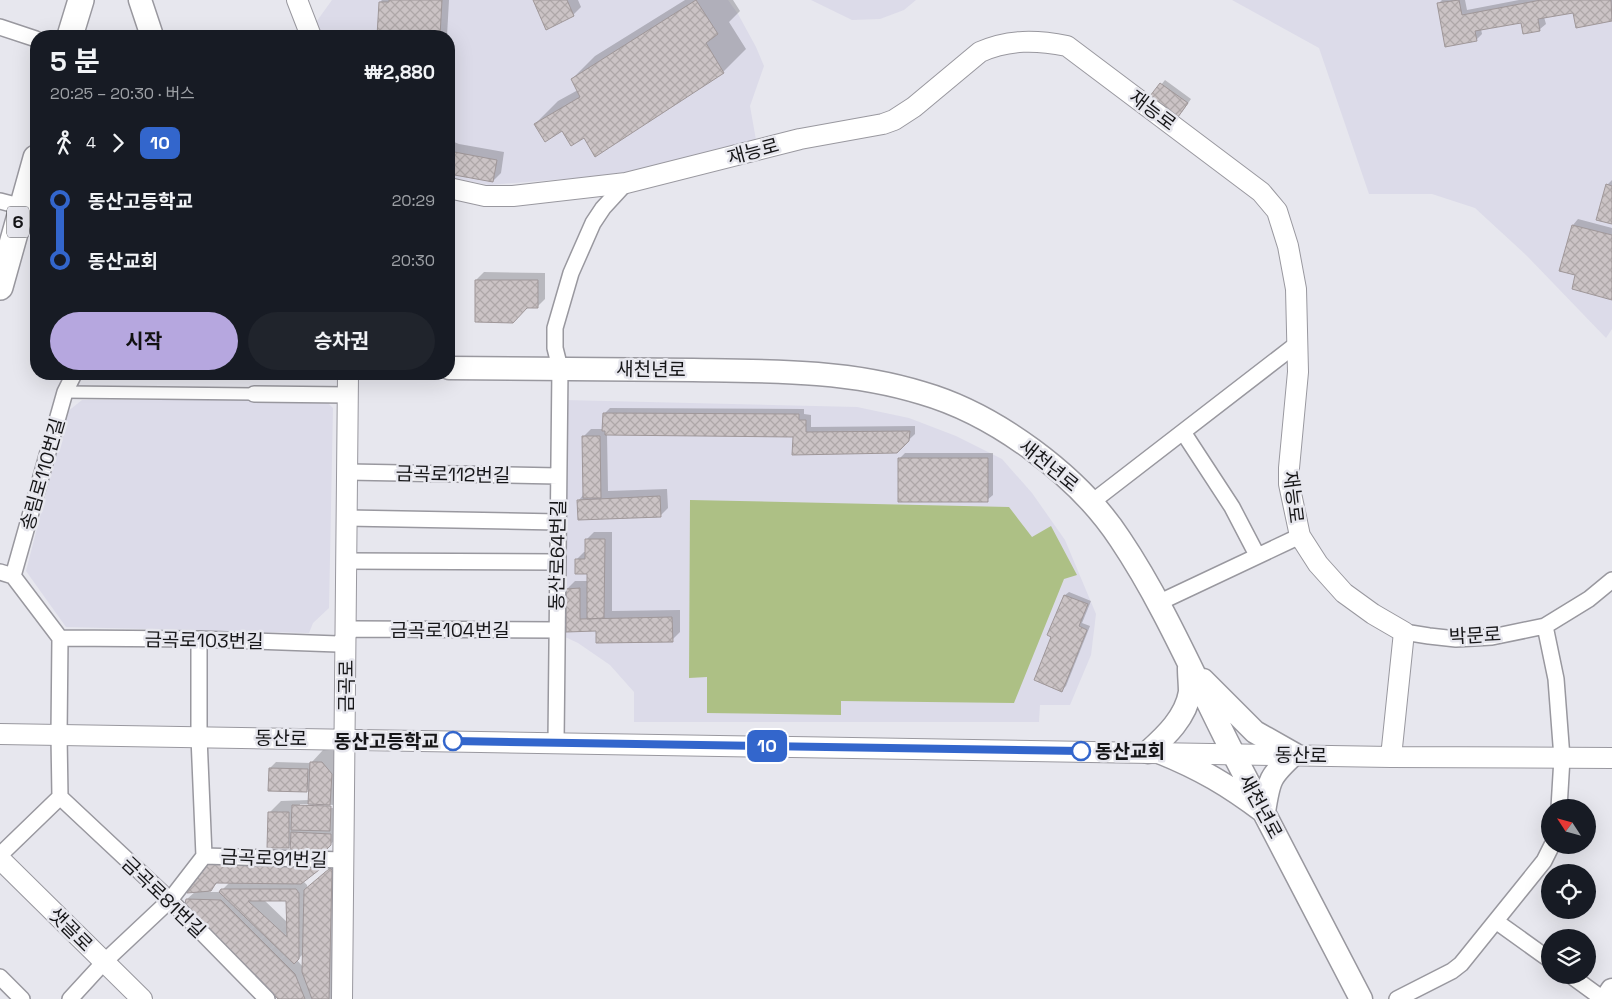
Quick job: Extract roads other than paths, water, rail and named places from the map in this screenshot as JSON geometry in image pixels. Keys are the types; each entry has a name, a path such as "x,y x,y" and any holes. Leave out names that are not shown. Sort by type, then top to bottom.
{"main road":[{"path":"72,30 81,0"},
{"path":"140,0 150,30"},
{"name":"6","path":"0,287 11,204 30,169"},
{"name":"새천년로","path":"455,368 823,373 900,387 955,404 998,426 1042,458 1092,502 1119,537 1158,603 1233,753 1361,999"},
{"path":"1189,665 1255,732 1294,754 1276,770 1268,784 1264,812 1217,779 1192,766 1154,752 1183,710 1190,692 1189,665"},
{"path":"1604,999 1612,990"}],"street":[{"path":"297,0 309,30"},
{"path":"0,28 30,37"},
{"name":"재능로","path":"455,189 485,196 513,196 626,183 800,139 872,126 894,120 914,107 980,52 992,47 1010,42 1028,41 1067,46 1261,192 1277,211 1294,275 1297,304 1298,372 1289,484 1300,536 1318,564 1344,593 1373,614 1404,632"},
{"name":"동산로64번길","path":"556,742 560,368 555,348 555,328 571,273 592,223 626,183"},
{"path":"1092,502 1298,343"},
{"name":"송림로110번길","path":"7,574 65,392 71,380"},
{"name":"금곡로","path":"342,999 348,380"},
{"path":"65,392 348,395"},
{"path":"1183,432 1232,507 1257,555"},
{"name":"금곡로112번길","path":"348,472 558,476"},
{"path":"347,518 558,522"},
{"path":"1158,603 1300,536"},
{"path":"347,560 557,562"},
{"path":"0,857 60,797 58,735 60,638 7,574"},
{"path":"1560,799 1562,758 1556,679 1545,626 1588,599 1612,580"},
{"name":"박문로","path":"1404,632 1456,639 1492,637 1545,626"},
{"name":"금곡로104번길","path":"346,637 353,629 556,630"},
{"path":"1391,757 1404,632"},
{"name":"금곡로103번길","path":"60,638 199,639 338,644 346,637"},
{"path":"70,999 104,962 170,900 204,856 199,737 199,639"},
{"name":"동산로","path":"0,734 1391,757 1612,758"},
{"name":"금곡로81번길","path":"60,797 170,900 267,999"},
{"path":"1397,999 1452,971 1461,964 1497,922 1548,854"},
{"name":"금곡로91번길","path":"204,856 343,860"},
{"name":"샛골로","path":"0,857 142,999"},
{"path":"1497,922 1541,954"},
{"path":"0,977 22,999"},
{"path":"1583,984 1604,999"}],"place":[{"name":"동산고등학교","path":"453,741"},
{"name":"동산교회","path":"1081,751"}]}
